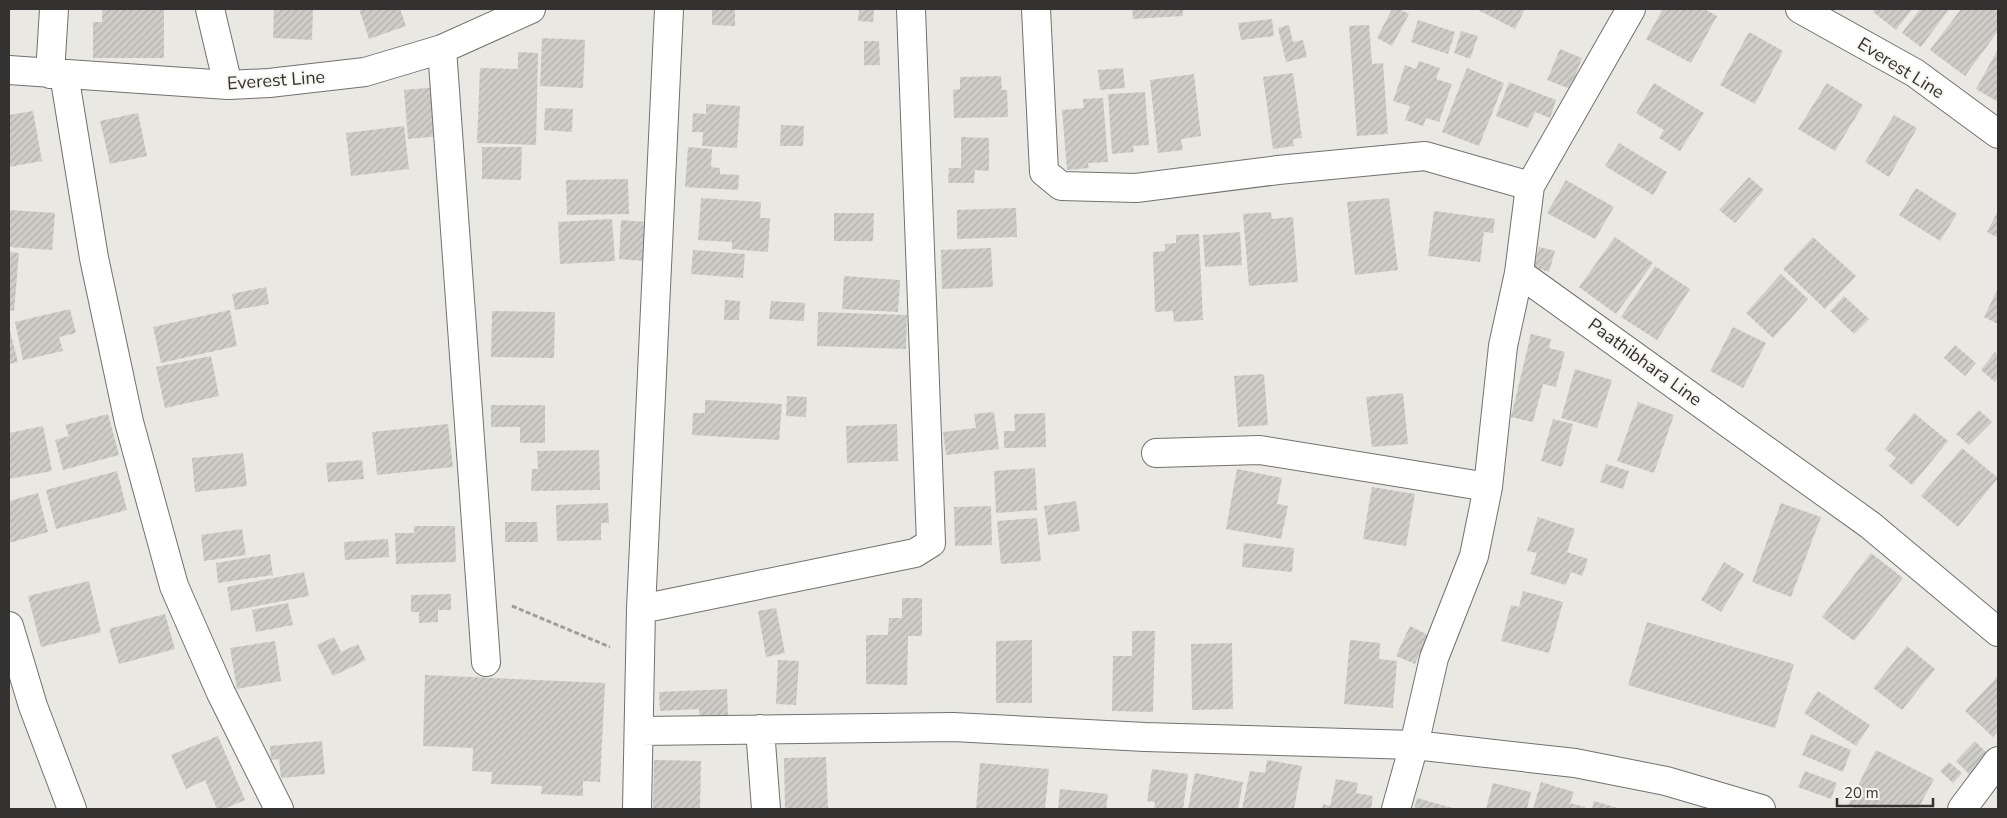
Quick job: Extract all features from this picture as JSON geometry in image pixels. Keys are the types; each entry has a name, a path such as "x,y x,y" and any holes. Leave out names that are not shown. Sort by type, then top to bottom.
{"street":[{"path":"54,9 57,74 94,258 129,422 174,586 221,693 279,809"},
{"path":"210,9 228,85"},
{"path":"637,809 641,609 669,9"},
{"path":"641,609 915,553 931,544 911,9"},
{"path":"1036,9 1044,172 1061,186 1136,188 1278,170 1425,156 1530,186"},
{"path":"1396,809 1414,745 1434,658 1474,556 1488,487 1503,346 1519,272 1530,186 1631,9"},
{"name":"Everest Line","path":"1800,9 1914,73 1998,134"},
{"name":"Everest Line","path":"9,70 228,85 269,83 365,72 442,49 516,12"},
{"path":"442,49 466,360 486,662"},
{"name":"Paathibhara Line","path":"1519,272 1870,525 1998,632"},
{"path":"1156,453 1260,450 1488,487"},
{"path":"9,626 33,706 72,809"},
{"path":"640,731 953,727 1144,737 1414,745 1575,763 1666,781 1761,809"},
{"path":"760,729 766,809"},
{"path":"1962,809 1998,761"}],"path":[{"path":"480,587 518,610 595,642 641,658"}],"building":[{"path":"102,9 164,9 164,58 93,58 93,22 102,22"},
{"path":"274,9 313,9 312,40 273,38"},
{"path":"359,9 400,9 406,26 369,39"},
{"path":"712,9 735,9 735,26 712,25"},
{"path":"859,9 874,9 873,22 858,21"},
{"path":"1132,9 1183,9 1183,16 1133,19"},
{"path":"1392,9 1399,9 1409,14 1392,46 1377,38"},
{"path":"1479,9 1525,9 1515,29"},
{"path":"1663,9 1704,9 1717,16 1691,63 1646,39"},
{"path":"1875,9 1912,9 1896,30 1873,12"},
{"path":"1920,9 1949,9 1921,47 1902,33"},
{"path":"1961,9 1994,9 1998,12 1998,31 1965,76 1930,50"},
{"path":"1272,19 1274,36 1241,40 1238,23"},
{"path":"1418,20 1455,32 1448,54 1411,42"},
{"path":"1289,25 1293,42 1303,40 1307,57 1286,62 1278,28"},
{"path":"1369,25 1372,64 1383,63 1388,134 1357,136 1349,26"},
{"path":"1461,31 1478,36 1470,59 1454,53"},
{"path":"1749,32 1783,51 1755,104 1720,85"},
{"path":"542,38 585,40 583,88 540,86"},
{"path":"864,41 879,41 880,65 864,65"},
{"path":"1560,49 1582,58 1570,89 1547,80"},
{"path":"1998,49 1998,102 1976,89"},
{"path":"518,52 538,53 536,145 477,143 480,68 518,69"},
{"path":"1419,61 1440,68 1436,79 1452,84 1439,122 1426,118 1423,126 1405,120 1410,106 1393,101 1405,65 1416,69"},
{"path":"1123,68 1125,88 1100,90 1098,70"},
{"path":"1467,68 1504,83 1479,146 1442,132"},
{"path":"1293,73 1302,138 1293,139 1294,146 1273,149 1263,77"},
{"path":"1194,74 1201,136 1181,139 1183,150 1158,153 1150,80"},
{"path":"1001,76 1002,90 1007,90 1008,117 954,118 953,90 960,89 960,77"},
{"path":"1509,82 1556,100 1550,118 1535,112 1528,128 1496,116"},
{"path":"1654,83 1704,113 1680,151 1659,138 1664,130 1636,113"},
{"path":"1827,83 1863,105 1835,151 1798,129"},
{"path":"437,87 441,136 408,139 404,90"},
{"path":"1145,92 1149,145 1133,146 1134,152 1112,154 1108,94"},
{"path":"1103,98 1108,162 1088,163 1089,168 1067,170 1062,110 1084,108 1083,99"},
{"path":"706,104 740,106 737,148 702,146 703,132 692,132 693,113 706,114"},
{"path":"545,108 573,109 572,132 544,130"},
{"path":"33,111 42,161 9,167 9,115"},
{"path":"138,113 147,156 110,164 100,121"},
{"path":"1894,115 1917,128 1889,177 1865,162"},
{"path":"781,125 804,126 803,146 780,146"},
{"path":"404,126 409,169 351,176 346,133"},
{"path":"961,137 989,138 989,171 975,170 974,183 948,183 949,168 961,168"},
{"path":"1619,143 1667,172 1653,195 1605,166"},
{"path":"482,147 522,147 521,180 482,179"},
{"path":"688,147 712,149 711,167 720,168 720,174 739,175 738,190 685,187"},
{"path":"1749,177 1764,190 1735,223 1719,210"},
{"path":"628,179 629,214 567,215 566,180"},
{"path":"1566,180 1614,207 1595,239 1547,213"},
{"path":"1916,188 1957,214 1940,241 1899,215"},
{"path":"701,198 761,202 760,218 770,218 768,252 732,249 732,242 698,240"},
{"path":"1389,198 1398,270 1355,275 1347,202"},
{"path":"1016,208 1017,237 957,239 957,210"},
{"path":"9,210 55,213 52,250 9,247"},
{"path":"1434,211 1495,219 1493,233 1484,232 1480,262 1428,256"},
{"path":"1998,211 1998,238 1987,232"},
{"path":"1271,212 1272,219 1293,217 1298,282 1249,286 1243,214"},
{"path":"834,213 874,213 873,241 834,241"},
{"path":"612,219 615,261 560,264 558,222"},
{"path":"621,220 646,222 644,261 619,259"},
{"path":"1240,232 1242,265 1205,267 1203,235"},
{"path":"1199,234 1203,320 1174,322 1173,311 1155,312 1153,252 1165,251 1165,244 1176,243 1176,235"},
{"path":"1615,237 1653,263 1616,314 1579,287"},
{"path":"1813,237 1856,276 1825,309 1783,269"},
{"path":"1539,247 1555,251 1549,272 1533,267"},
{"path":"991,248 993,287 942,289 941,250"},
{"path":"693,250 745,254 743,278 691,274"},
{"path":"9,252 19,253 14,311 9,310"},
{"path":"1655,266 1690,289 1657,340 1621,317"},
{"path":"1781,274 1808,299 1773,338 1746,313"},
{"path":"844,276 900,280 898,312 842,309"},
{"path":"266,287 269,304 235,310 232,294"},
{"path":"1998,288 1998,324 1984,317"},
{"path":"1844,296 1869,319 1854,334 1830,311"},
{"path":"725,300 740,301 739,320 724,320"},
{"path":"771,301 805,303 804,321 769,319"},
{"path":"70,309 76,333 59,337 63,351 23,360 15,322"},
{"path":"230,310 237,346 161,363 153,327"},
{"path":"492,311 555,312 554,358 491,357"},
{"path":"818,312 907,315 906,349 817,346"},
{"path":"9,327 18,362 9,364"},
{"path":"1733,327 1766,343 1743,388 1710,371"},
{"path":"1531,334 1551,339 1549,348 1565,352 1556,387 1543,384 1533,422 1511,417"},
{"path":"1955,345 1976,363 1965,376 1944,358"},
{"path":"1995,352 1998,355 1998,378 1995,382 1981,370"},
{"path":"211,356 219,396 165,408 156,367"},
{"path":"1575,369 1612,380 1597,428 1561,418"},
{"path":"1264,374 1268,425 1238,427 1234,376"},
{"path":"1403,393 1408,444 1372,447 1366,397"},
{"path":"787,396 807,397 806,417 786,416"},
{"path":"705,400 782,404 779,440 692,435 693,413 705,413"},
{"path":"1638,402 1674,415 1654,473 1617,461"},
{"path":"491,405 545,405 545,443 520,443 520,427 491,427"},
{"path":"1979,410 1992,422 1969,445 1956,434"},
{"path":"994,412 999,449 946,455 943,432 976,428 974,414"},
{"path":"1045,413 1046,447 1004,448 1004,431 1015,431 1014,414"},
{"path":"1914,413 1948,441 1912,485 1889,466 1896,458 1885,449"},
{"path":"108,414 119,455 63,470 55,440 69,436 65,425"},
{"path":"1553,419 1573,424 1562,467 1541,461"},
{"path":"448,424 453,467 377,475 372,432"},
{"path":"897,424 898,461 847,463 846,426"},
{"path":"43,426 52,471 9,479 9,433"},
{"path":"1962,448 1998,478 1958,527 1921,496"},
{"path":"599,450 600,490 531,491 532,469 538,469 537,451"},
{"path":"243,453 247,486 195,492 192,458"},
{"path":"362,460 364,479 328,482 326,463"},
{"path":"1606,464 1629,471 1623,489 1600,482"},
{"path":"1035,468 1037,510 996,513 994,471"},
{"path":"1237,469 1282,478 1277,504 1288,506 1281,539 1226,529"},
{"path":"117,471 127,510 56,529 46,490"},
{"path":"1372,487 1415,494 1406,546 1363,539"},
{"path":"38,493 48,532 9,543 9,501"},
{"path":"1076,501 1080,531 1048,535 1044,506"},
{"path":"608,503 609,523 601,523 601,540 557,541 556,505"},
{"path":"1781,503 1821,517 1791,597 1752,582"},
{"path":"991,506 992,545 955,546 954,507"},
{"path":"1538,517 1575,529 1567,552 1588,559 1582,576 1571,572 1566,585 1530,574 1537,553 1527,551"},
{"path":"1037,518 1041,561 1001,564 997,521"},
{"path":"505,522 537,522 538,542 505,542"},
{"path":"414,526 455,526 456,562 396,564 395,533 414,533"},
{"path":"242,529 246,555 204,561 201,535"},
{"path":"388,539 389,557 345,560 344,542"},
{"path":"1244,543 1294,548 1292,572 1242,567"},
{"path":"1871,553 1903,578 1854,641 1822,617"},
{"path":"270,554 273,575 218,583 216,563"},
{"path":"1724,562 1744,574 1721,612 1701,600"},
{"path":"304,572 309,596 231,611 227,587"},
{"path":"89,581 101,632 41,647 28,596"},
{"path":"1523,591 1563,602 1549,653 1501,641 1511,605 1519,607"},
{"path":"451,594 451,610 438,610 438,622 419,623 419,612 411,612 411,595"},
{"path":"902,598 922,598 922,636 908,636 907,685 866,684 866,635 888,635 889,618 902,618"},
{"path":"288,603 293,625 256,632 252,610"},
{"path":"776,608 785,653 766,657 758,611"},
{"path":"165,614 175,649 119,664 109,629"},
{"path":"1647,622 1794,664 1775,728 1628,685"},
{"path":"1410,626 1428,635 1415,664 1396,656"},
{"path":"1132,631 1155,631 1153,712 1112,711 1113,656 1132,656"},
{"path":"334,637 341,652 358,644 366,660 333,676 317,645"},
{"path":"1032,640 1032,703 996,703 996,641"},
{"path":"1350,640 1380,643 1379,659 1397,661 1393,708 1344,704"},
{"path":"275,641 281,681 237,689 230,648"},
{"path":"1232,643 1233,709 1192,710 1191,644"},
{"path":"1907,646 1935,669 1902,710 1873,688"},
{"path":"778,660 799,661 796,705 776,704"},
{"path":"425,675 605,683 600,782 583,781 583,796 541,794 542,786 491,784 492,772 472,771 473,748 423,746"},
{"path":"1998,676 1998,731 1993,737 1965,711"},
{"path":"727,689 728,720 700,721 699,709 660,711 659,692"},
{"path":"1818,691 1870,725 1856,746 1804,713"},
{"path":"1811,734 1851,750 1843,772 1802,755"},
{"path":"218,736 245,800 224,809 217,809 205,780 186,789 171,755"},
{"path":"322,741 325,774 281,778 279,759 271,760 270,746"},
{"path":"1975,741 1990,756 1970,775 1956,761"},
{"path":"1876,750 1934,779 1918,809 1856,809 1848,805"},
{"path":"826,757 828,809 785,809 784,758"},
{"path":"654,760 701,761 700,809 653,809"},
{"path":"1267,760 1302,766 1294,809 1242,809 1250,771 1265,773"},
{"path":"1949,762 1962,773 1953,783 1940,771"},
{"path":"980,763 1049,769 1045,809 976,809"},
{"path":"1152,769 1188,774 1183,809 1154,809 1155,802 1147,801"},
{"path":"1805,771 1837,783 1831,799 1798,787"},
{"path":"1195,773 1243,782 1238,809 1188,809"},
{"path":"1336,779 1358,783 1356,793 1373,796 1371,809 1322,809 1323,804 1330,806"},
{"path":"1541,782 1574,792 1570,803 1585,807 1584,809 1533,809"},
{"path":"1493,783 1531,792 1527,809 1486,809"},
{"path":"1060,789 1108,794 1106,809 1058,809"},
{"path":"1417,798 1456,809 1414,809"},
{"path":"1594,801 1621,809 1592,809"}]}
